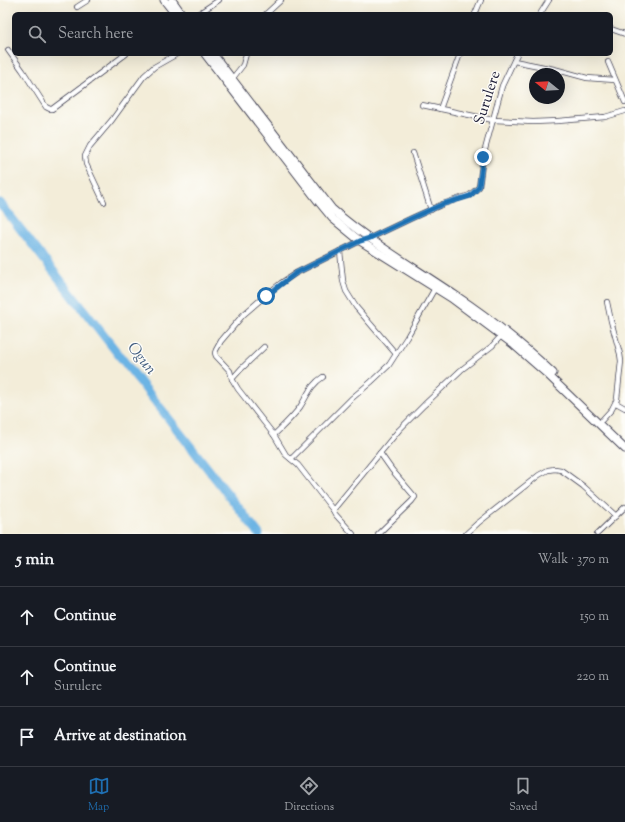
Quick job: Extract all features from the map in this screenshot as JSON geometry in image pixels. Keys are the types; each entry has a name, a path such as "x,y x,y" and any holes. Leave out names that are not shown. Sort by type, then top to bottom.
{"main road":[{"path":"164,0 173,12"},
{"path":"172,0 181,12"},
{"path":"207,56 332,218 360,241 451,298 514,345 546,373 625,449"},
{"path":"215,56 332,208 349,223 456,295 519,342 625,442"}],"street":[{"path":"77,7 88,0"},
{"path":"201,12 219,0"},
{"path":"476,12 481,0"},
{"path":"543,12 549,0"},
{"path":"268,12 279,1"},
{"path":"613,30 625,34"},
{"path":"8,50 12,56"},
{"path":"12,56 46,108 50,109 123,56"},
{"path":"104,202 86,164 85,156 90,146 120,110 144,76 154,67 173,56"},
{"path":"232,79 243,65 245,56"},
{"path":"440,109 459,56"},
{"name":"Surulere","path":"232,379 230,371 216,356 216,350 221,341 243,315 281,283 296,273 360,241 370,238 443,204 470,196 479,187 483,157 502,86 516,56"},
{"path":"514,61 554,69 587,78 616,80"},
{"path":"608,62 625,102"},
{"path":"422,106 493,120 533,122 605,117 625,111"},
{"path":"413,153 431,210"},
{"path":"340,251 346,291 356,307 396,354"},
{"path":"291,459 351,399 385,370 435,288"},
{"path":"602,420 616,403 620,368 620,354 607,302"},
{"path":"333,510 399,430 461,370 492,346 501,336"},
{"path":"264,347 232,379 274,435 286,455 298,465 335,514 353,534"},
{"path":"620,368 625,360"},
{"path":"274,435 294,415 316,381 323,377"},
{"path":"616,403 625,408"},
{"path":"378,534 415,498 392,470 380,452"},
{"path":"466,534 539,475 548,470 555,469 561,470 583,486 616,516"},
{"path":"597,534 625,507"}],"waterway":[{"name":"Ogun","path":"0,203 259,534"}],"route":[{"path":"266,296 296,273 360,241 388,230 443,204 470,196 479,187 483,157"}]}
